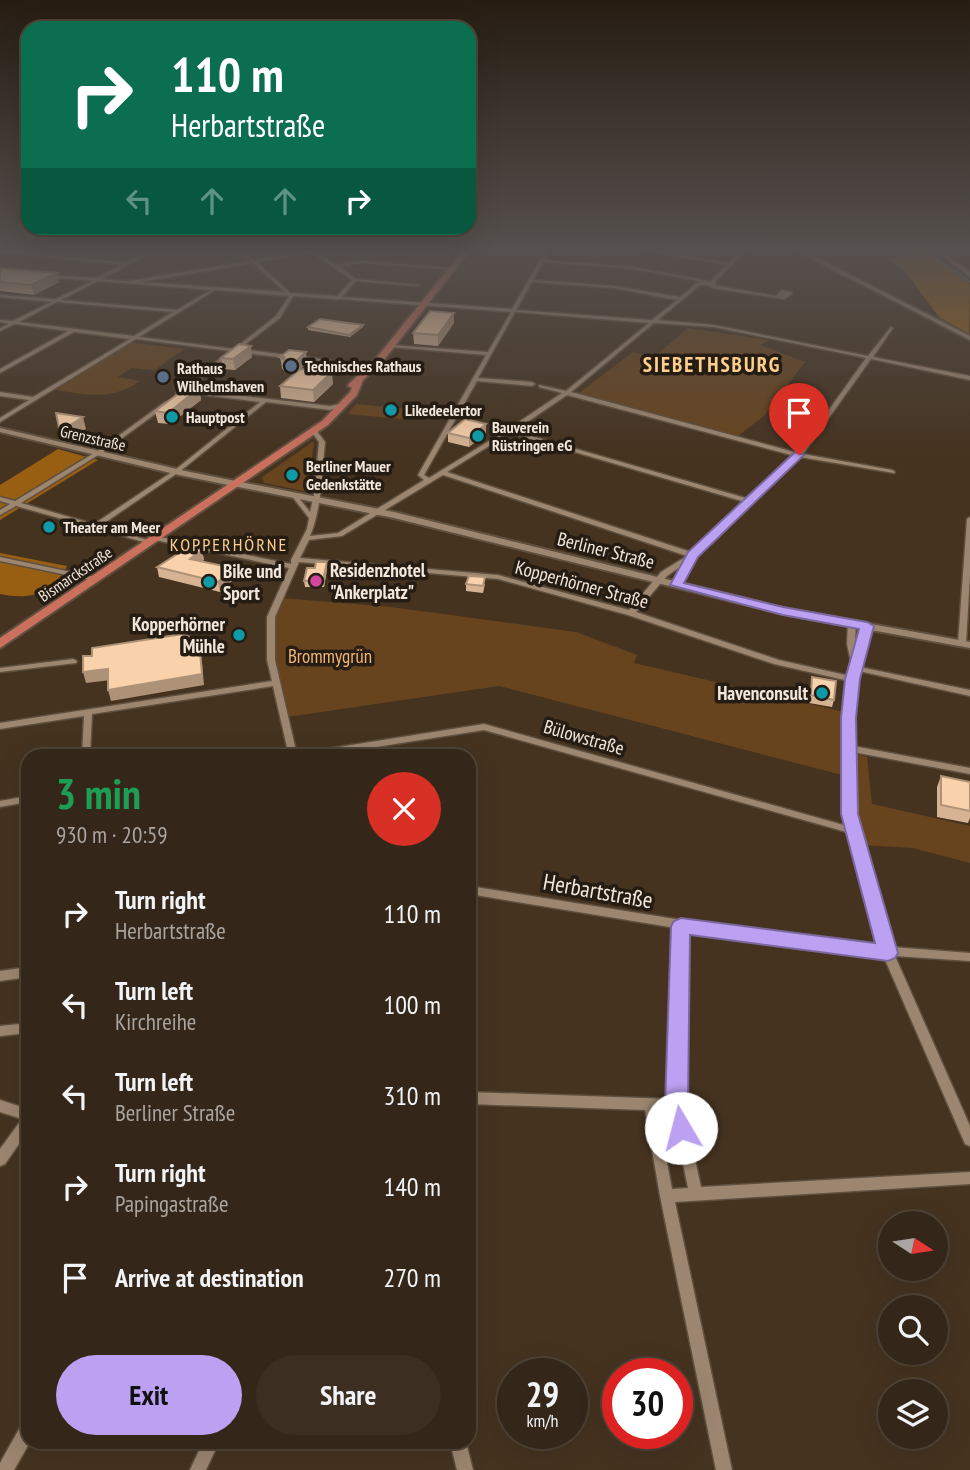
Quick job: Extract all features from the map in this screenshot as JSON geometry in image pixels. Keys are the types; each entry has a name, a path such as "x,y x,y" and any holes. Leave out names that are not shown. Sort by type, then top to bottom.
{"main road":[{"name":"Bismarckstraße","path":"369,369 374,358 410,317"},
{"name":"Bismarckstraße","path":"0,644 310,433 391,346 412,317"},
{"name":"Bismarckstraße","path":"330,412 344,405 359,381"},
{"name":"Grenzstraße","path":"0,430 178,472 295,495"},
{"path":"295,495 316,499"},
{"name":"Berliner Straße","path":"316,499 377,511 783,611 966,644"}],"street":[{"path":"0,330 26,317"},
{"path":"0,420 169,317"},
{"path":"0,513 96,453 278,317"},
{"path":"428,480 421,475 511,317"},
{"path":"593,317 714,326 970,378"},
{"path":"306,538 340,535 509,431 567,393 660,317"},
{"path":"928,317 970,338"},
{"path":"0,321 369,369"},
{"path":"631,613 657,581 692,555 799,455 891,328"},
{"path":"0,371 73,330"},
{"path":"391,346 489,354"},
{"path":"474,379 533,384"},
{"path":"541,386 799,455 891,472"},
{"path":"181,391 314,407 330,412"},
{"path":"0,394 34,399"},
{"path":"94,527 178,472 264,401"},
{"path":"509,431 750,501"},
{"path":"291,749 271,660 271,617 306,538 316,499 321,442 310,433"},
{"path":"442,472 692,555"},
{"path":"295,495 311,517"},
{"name":"Kopperhörner Straße","path":"0,499 94,527 152,540 293,563 498,578 631,613 777,662 853,679"},
{"path":"966,644 970,519"},
{"path":"676,585 692,555"},
{"path":"0,559 95,579"},
{"path":"852,623 851,644 856,668"},
{"path":"867,626 853,679 846,748 849,814 888,953 970,1140"},
{"path":"0,670 73,661"},
{"path":"856,668 970,693"},
{"path":"0,726 276,683"},
{"path":"86,749 88,712"},
{"name":"Bülowstraße","path":"345,749 484,727 854,831"},
{"path":"846,748 970,771"},
{"path":"0,804 21,801"},
{"name":"Herbartstraße","path":"476,891 681,926 888,953 970,957"},
{"path":"681,926 677,1105 696,1194"},
{"path":"0,976 21,973"},
{"path":"0,1031 21,1029"},
{"path":"476,1098 677,1105"},
{"path":"650,1105 724,1470"},
{"path":"0,1106 21,1113"},
{"path":"0,1160 21,1131"},
{"path":"667,1196 970,1178"},
{"path":"5,1470 21,1442"},
{"path":"198,1470 208,1449"},
{"path":"460,1449 465,1470"}],"green space":[{"path":"688,328 769,340 761,345 805,362 764,416 738,436 579,393 633,352 654,357"},
{"path":"130,342 184,349 155,370 131,368 118,377 140,381 119,392 99,395 56,390"},
{"path":"356,404 420,410 414,420 348,414"},
{"path":"314,441 308,492 264,483 262,477"},
{"name":"Brommygrün","path":"281,598 391,607 576,632 637,655 634,663 844,712 842,775 499,686 287,717 273,643 276,613"},
{"path":"850,753 867,757 872,804 970,826 970,863 913,848 861,845 854,814"}],"shaded area":[{"path":"939,317 969,317 969,334"},
{"path":"58,449 98,460 0,520 0,485"},
{"path":"0,553 67,566 55,583 40,593 21,596 0,594"}],"building":[{"path":"426,317 451,317 438,335 413,333"},
{"path":"320,319 363,325 349,335 308,327"},
{"path":"239,344 251,346 233,359 221,358"},
{"path":"289,350 306,352 296,361 280,357"},
{"path":"300,369 332,372 313,390 280,386"},
{"path":"187,387 199,388 168,413 155,411"},
{"path":"56,413 83,417 67,427 59,428"},
{"path":"465,419 486,424 469,438 448,433"},
{"path":"190,546 202,550 190,559 233,568 218,582 157,567"},
{"path":"316,562 327,562 323,580 304,581 307,568 315,568"},
{"path":"469,576 485,577 483,586 466,584"},
{"path":"183,634 199,641 202,674 108,690 108,669 83,672 83,656 92,656 92,648"},
{"path":"812,677 836,681 834,700 811,695"},
{"path":"941,776 970,782 970,811 941,805"}],"place":[{"name":"Technisches Rathaus","path":"291,366"},
{"name":"Rathaus Wilhelmshaven","path":"163,377"},
{"name":"Likedeelertor","path":"391,410"},
{"name":"Hauptpost","path":"172,417"},
{"name":"Bauverein Rüstringen eG","path":"478,436"},
{"name":"Berliner Mauer Gedenkstätte","path":"292,475"},
{"name":"Theater am Meer","path":"49,527"},
{"name":"Residenzhotel \"Ankerplatz\"","path":"316,581"},
{"name":"Bike und Sport","path":"209,582"},
{"name":"Kopperhörner Mühle","path":"239,635"},
{"name":"Havenconsult","path":"822,693"}],"district":[{"name":"SIEBETHSBURG","path":"712,365"},
{"name":"KOPPERHÖRNE","path":"229,545"}],"route":[{"path":"681,1128 677,1105 681,926 888,953 849,814 846,748 848,718 853,679 867,626 783,611 676,585 692,555 799,455"}]}
